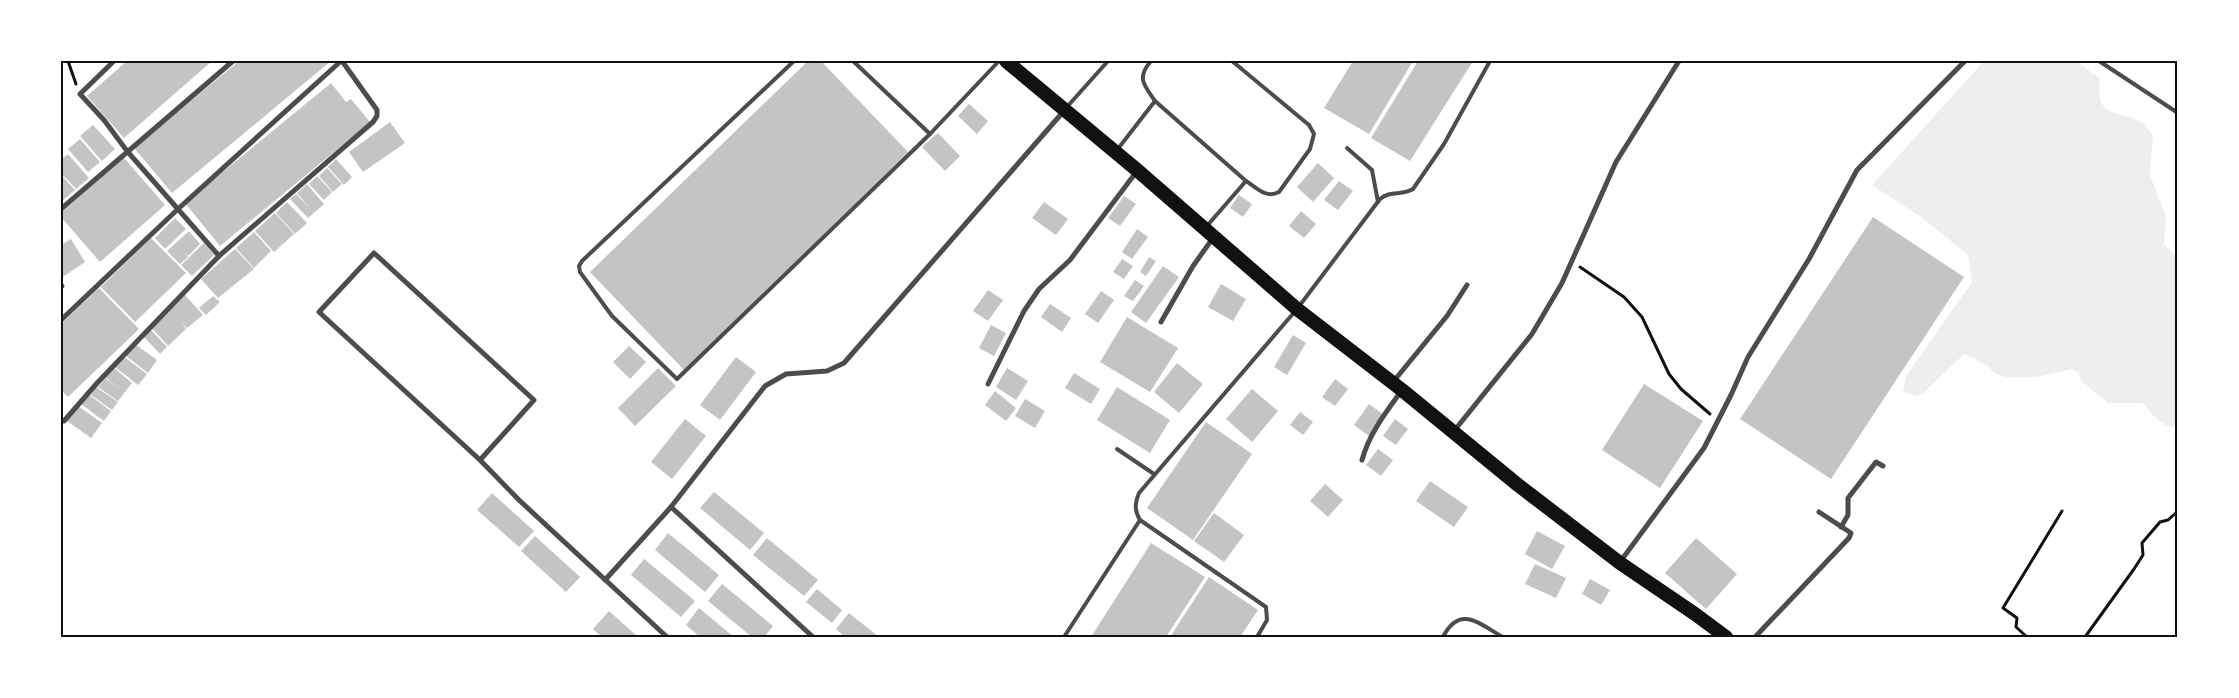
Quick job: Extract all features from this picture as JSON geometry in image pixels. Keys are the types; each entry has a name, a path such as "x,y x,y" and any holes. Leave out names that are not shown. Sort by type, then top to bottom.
{"highway":[{"path":"1006,61 1064,111 1116,152 1297,309 1397,386 1518,485 1620,563 1721,635"}],"street":[{"path":"114,61 80,94 219,256"},
{"path":"61,209 233,61"},
{"path":"61,320 178,209 342,61 377,110 377,116 219,256 98,382 64,421 61,421"},
{"path":"1453,432 1532,334 1562,283 1616,162 1679,61"},
{"path":"1620,563 1704,448 1719,421 1748,357 1809,259 1857,170 1965,61"},
{"path":"605,580 671,507 765,386 786,374 827,371 844,363 1064,111"},
{"path":"988,384 1024,311 1039,290 1068,262 1137,170"},
{"path":"1161,322 1193,266 1209,233"},
{"path":"480,460 534,400 374,252 319,312 480,460 519,500 667,637"},
{"path":"1362,460 1365,450 1397,386 1467,285"},
{"path":"1841,527 1848,515 1848,498 1876,462 1883,466"},
{"path":"671,507 813,637"},
{"path":"1755,637 1849,538 1851,533 1819,512"}],"lane":[{"path":"794,61 589,254 579,266 580,272 612,316 676,379 693,365 930,134 999,61"},
{"path":"853,61 930,134"},
{"path":"1064,111 1108,61"},
{"path":"1152,61 1142,73 1142,78 1155,101 1246,181 1266,194 1271,195 1279,192 1310,149 1314,134 1304,121 1232,61"},
{"path":"1256,637 1265,625 1268,616 1265,606 1140,520 1136,513 1139,493 1297,309 1378,202 1388,193 1408,192 1413,189 1444,144 1490,61"},
{"path":"2099,61 2178,113"},
{"path":"1116,152 1155,101"},
{"path":"1347,148 1372,170 1378,202"},
{"path":"1209,233 1246,181"},
{"path":"1117,449 1154,474"},
{"path":"1064,637 1140,520"},
{"path":"1443,637 1454,621 1463,618 1469,619 1503,637"}],"path":[{"path":"68,61 80,94"},
{"path":"1571,260 1624,297 1642,317 1669,374 1680,389 1719,421"},
{"path":"2027,637 2016,627 2017,618 2003,608 2062,511"},
{"path":"2085,637 2143,555 2142,543 2160,522 2168,520 2178,511"}],"shaded area":[{"path":"1984,61 2077,61 2100,79 2099,92 2101,102 2105,108 2111,112 2143,123 2153,136 2150,175 2166,216 2164,244 2178,258 2178,428 2167,426 2154,416 2143,403 2108,403 2081,381 2079,373 2073,369 2036,377 2006,377 1997,375 1986,365 1964,354 1924,392 1917,396 1903,392 1906,376 1972,282 1968,255 1921,217 1872,185"}],"building":[{"path":"127,61 212,61 124,138 87,96"},
{"path":"239,61 331,61 172,193 134,148"},
{"path":"808,61 821,61 908,152 684,370 590,272"},
{"path":"1353,61 1413,61 1369,134 1324,108"},
{"path":"1418,61 1473,61 1410,161 1371,138"},
{"path":"331,83 346,102 351,99 370,122 220,246 185,203"},
{"path":"969,104 988,121 977,134 958,116"},
{"path":"390,122 405,143 363,172 349,152"},
{"path":"93,125 115,149 102,161 80,136"},
{"path":"938,133 960,156 945,171 922,147"},
{"path":"80,139 100,162 88,172 68,149"},
{"path":"68,154 89,178 76,189 61,173 61,160"},
{"path":"124,158 165,205 100,262 61,217 61,213"},
{"path":"336,159 352,177 344,185 328,167"},
{"path":"1318,163 1334,178 1313,202 1297,187"},
{"path":"327,168 342,184 333,192 319,176"},
{"path":"61,175 75,190 61,202"},
{"path":"317,176 332,192 324,200 309,184"},
{"path":"1339,181 1353,191 1338,210 1324,200"},
{"path":"307,184 324,204 308,218 290,199 296,194 310,209 297,193"},
{"path":"1239,195 1252,204 1243,217 1230,208"},
{"path":"1124,196 1136,204 1120,226 1108,218"},
{"path":"287,202 307,223 295,234 276,213"},
{"path":"1044,202 1068,219 1056,235 1032,218"},
{"path":"1301,211 1316,224 1304,238 1289,226"},
{"path":"275,213 294,234 274,252 255,231"},
{"path":"1873,217 1964,277 1831,479 1740,419"},
{"path":"175,218 186,229 165,249 155,238"},
{"path":"1137,229 1148,237 1132,259 1122,252"},
{"path":"189,231 200,244 188,256 183,251 188,257 180,264 167,251"},
{"path":"254,232 271,251 254,268 236,248"},
{"path":"151,238 186,273 135,322 101,287"},
{"path":"71,239 85,262 61,278 61,245"},
{"path":"204,243 214,255 192,276 181,265"},
{"path":"235,249 254,269 218,298 201,279"},
{"path":"1149,257 1156,261 1146,276 1140,272"},
{"path":"1122,259 1133,266 1124,279 1113,272"},
{"path":"1163,266 1179,277 1146,323 1131,312"},
{"path":"1135,280 1144,286 1133,301 1124,296"},
{"path":"1221,284 1246,299 1233,321 1208,307"},
{"path":"99,288 139,329 68,397 61,390 61,324"},
{"path":"988,290 1003,300 988,321 973,311"},
{"path":"1101,291 1114,300 1098,323 1085,314"},
{"path":"185,295 203,315 187,328 182,323 186,329 168,346 151,327"},
{"path":"213,296 220,302 206,315 199,308"},
{"path":"1050,304 1071,318 1062,332 1041,317"},
{"path":"1127,317 1178,348 1150,392 1100,362"},
{"path":"991,325 1006,333 994,356 979,348"},
{"path":"150,329 167,347 160,354 143,336"},
{"path":"1293,335 1306,343 1287,375 1274,367"},
{"path":"135,344 157,360 148,373 126,356"},
{"path":"629,346 646,362 630,379 613,362"},
{"path":"123,356 147,374 138,385 115,367"},
{"path":"736,357 756,372 720,420 700,405"},
{"path":"1177,363 1203,384 1179,413 1154,392"},
{"path":"113,367 132,383 118,401 98,387 105,378 121,390 105,377"},
{"path":"658,368 676,386 635,426 618,408"},
{"path":"1007,368 1028,381 1016,400 996,387"},
{"path":"1074,373 1100,389 1091,404 1065,388"},
{"path":"1335,379 1348,389 1335,406 1322,397"},
{"path":"1644,384 1703,421 1660,488 1602,450"},
{"path":"96,387 118,402 112,410 91,395"},
{"path":"1117,387 1170,420 1150,453 1097,420"},
{"path":"1252,389 1278,411 1252,442 1226,419"},
{"path":"995,391 1016,408 1006,421 985,405"},
{"path":"88,394 111,411 104,421 81,404"},
{"path":"1025,399 1045,411 1035,428 1015,416"},
{"path":"1369,404 1384,415 1369,436 1354,425"},
{"path":"78,406 102,423 91,438 67,421"},
{"path":"1300,412 1313,422 1303,435 1290,425"},
{"path":"685,419 706,436 672,479 651,462"},
{"path":"1395,419 1408,429 1396,445 1383,436"},
{"path":"1206,422 1252,454 1193,540 1147,508"},
{"path":"1378,449 1393,460 1381,476 1366,465"},
{"path":"1430,481 1468,507 1454,527 1416,501"},
{"path":"1325,484 1343,500 1328,517 1310,501"},
{"path":"714,492 764,533 750,550 700,508"},
{"path":"492,493 534,531 519,547 477,510"},
{"path":"1214,513 1244,535 1224,562 1194,541"},
{"path":"1537,531 1565,546 1552,569 1525,554"},
{"path":"668,533 719,575 705,592 655,550"},
{"path":"535,536 580,577 566,592 521,551"},
{"path":"767,538 818,580 804,596 753,555"},
{"path":"1696,538 1737,574 1706,609 1665,573"},
{"path":"1151,543 1205,577 1166,637 1091,637"},
{"path":"644,559 695,601 681,617 631,575"},
{"path":"1535,564 1566,578 1556,598 1525,584"},
{"path":"1209,577 1258,610 1240,637 1170,637"},
{"path":"1590,579 1610,590 1601,605 1582,594"},
{"path":"722,584 773,626 764,637 752,637 708,601"},
{"path":"817,589 842,610 832,623 806,602"},
{"path":"699,608 734,637 700,637 686,625"},
{"path":"609,611 638,637 602,637 593,629"},
{"path":"849,613 879,637 845,637 836,629"}]}
